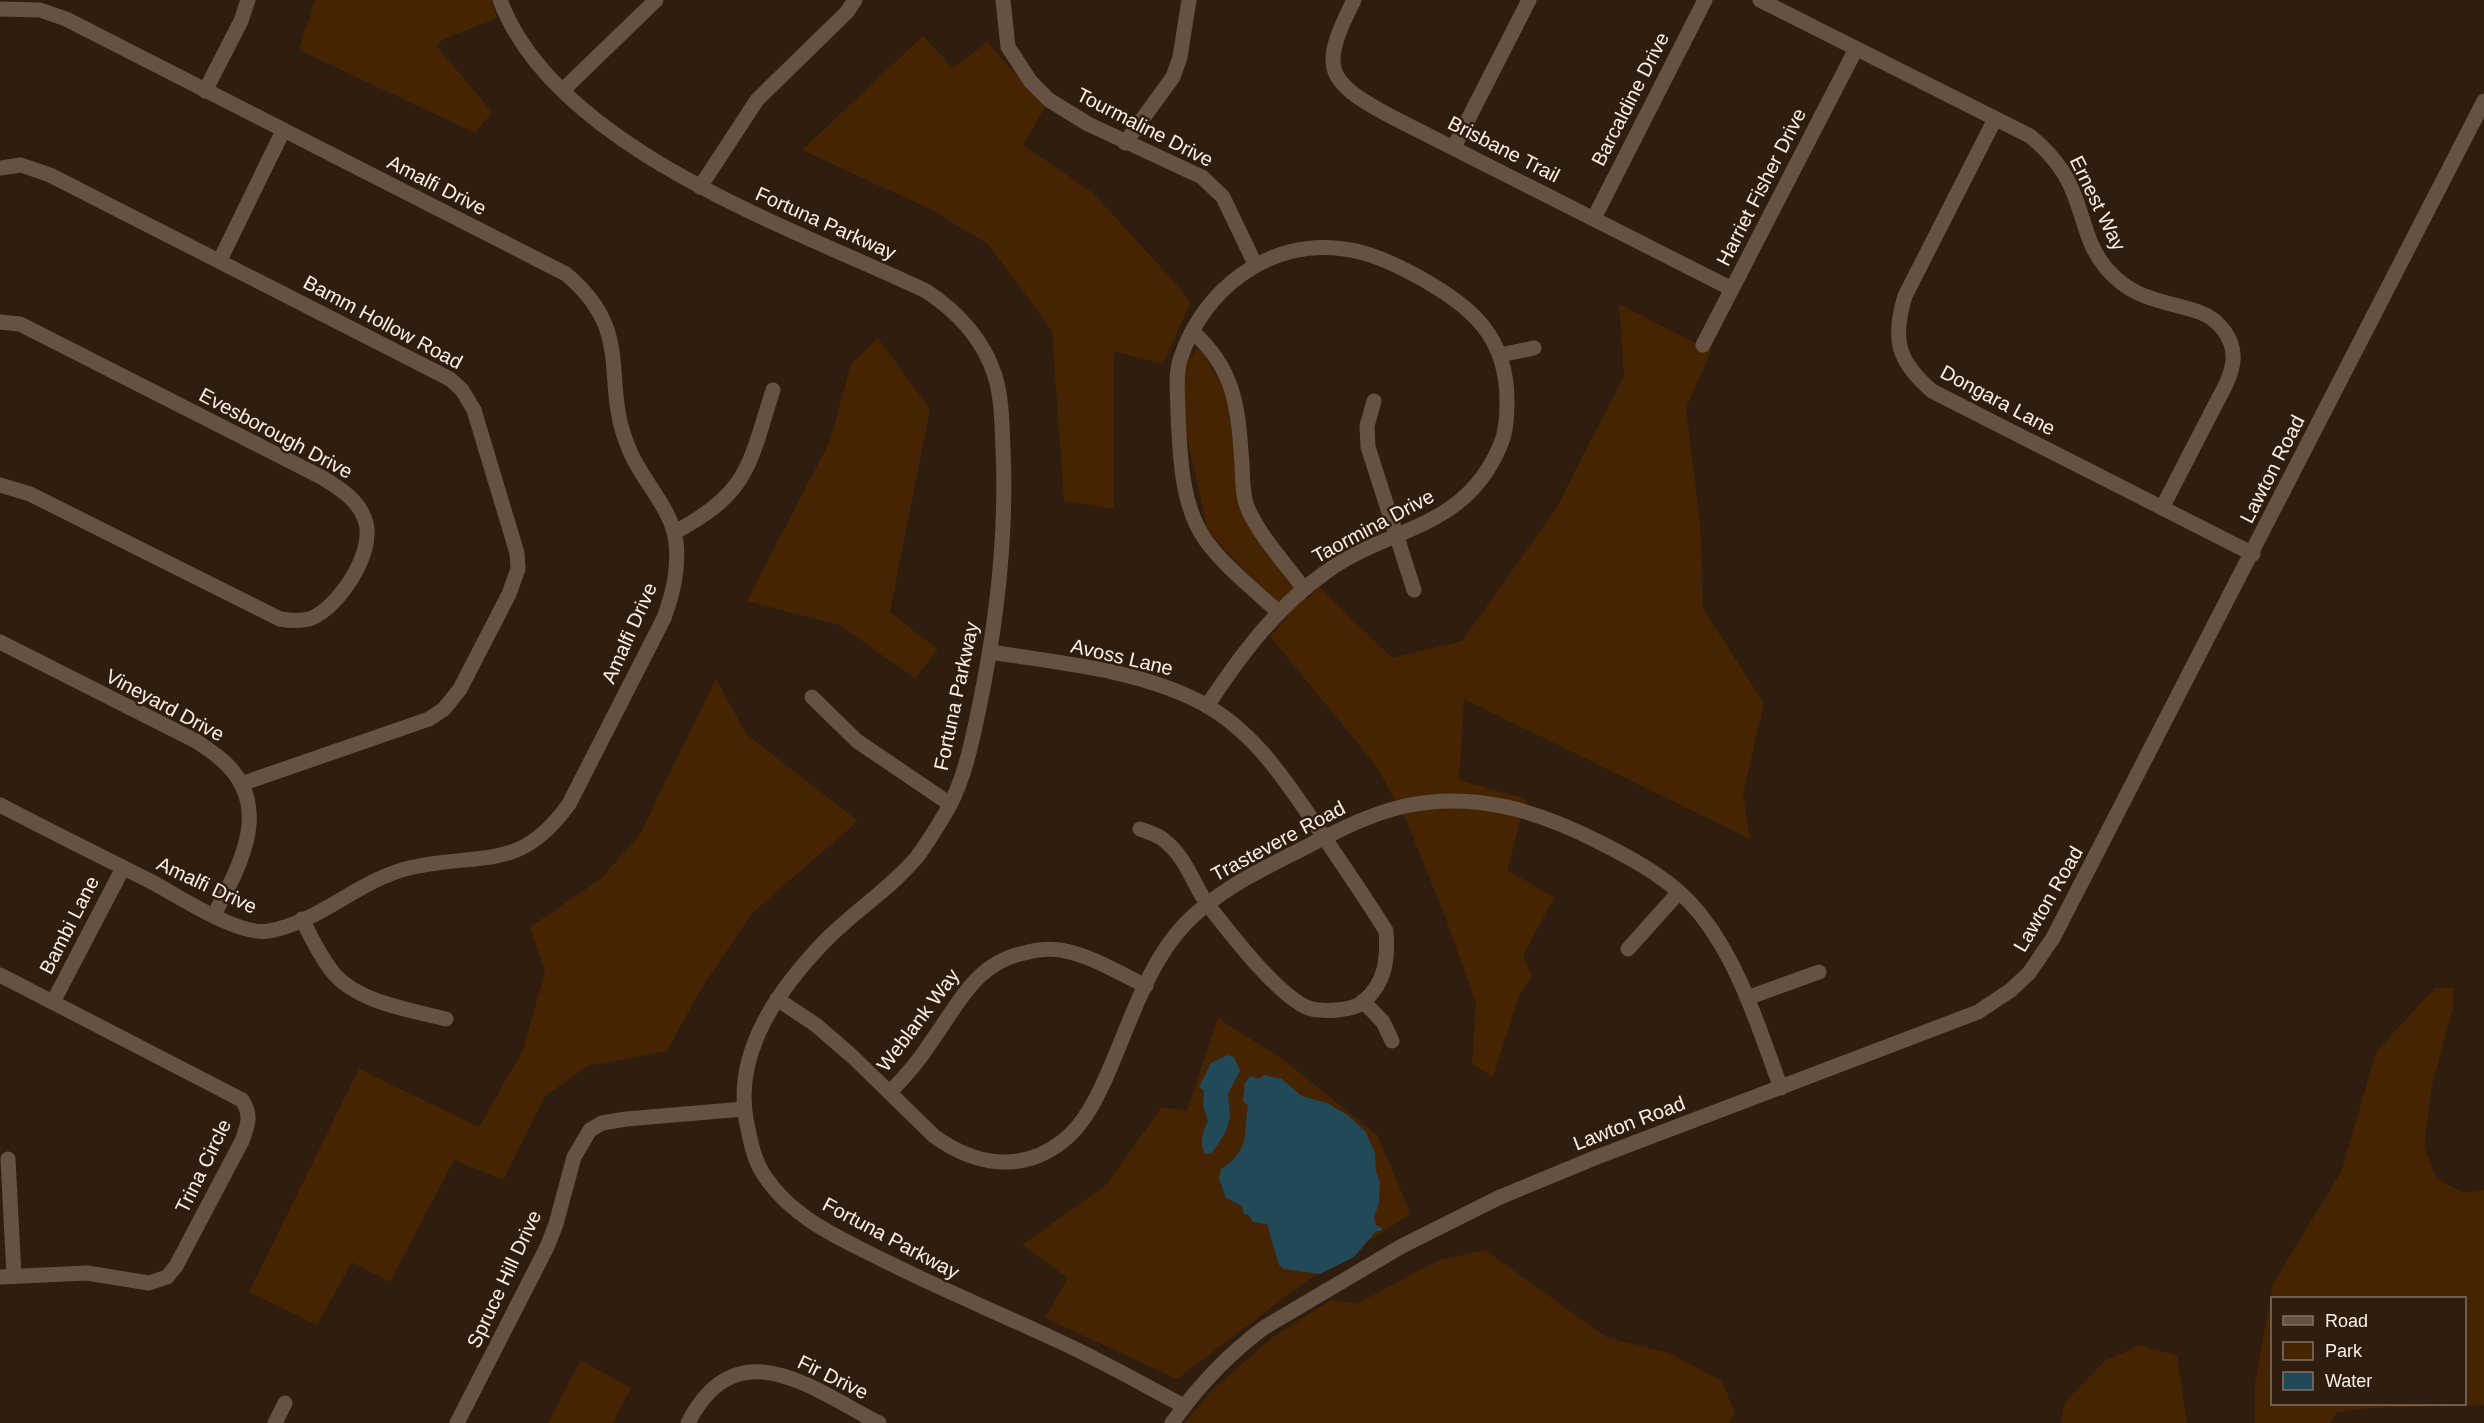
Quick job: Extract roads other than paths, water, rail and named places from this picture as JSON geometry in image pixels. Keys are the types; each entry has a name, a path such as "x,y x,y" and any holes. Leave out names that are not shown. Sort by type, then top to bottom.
{"street":[{"path":"205,91 241,21 248,0"},
{"name":"Fortuna Parkway","path":"500,0 509,24 525,51 563,90 597,120 636,148 700,187 926,291 944,303 963,321 983,349 996,376 1002,426 1004,483 999,580 991,652 972,740 950,804 915,859 824,943 777,999 750,1051 746,1070 744,1109 751,1143 761,1171 775,1191 797,1212 852,1245 945,1291 1057,1340 1184,1406"},
{"path":"563,90 656,0"},
{"path":"700,187 757,100 847,12 855,0"},
{"name":"Tourmaline Drive","path":"1003,0 1008,47 1031,82 1049,100 1088,124 1202,177 1218,191 1237,220 1255,264"},
{"path":"1125,143 1173,77 1180,57 1189,0"},
{"name":"Brisbane Trail","path":"1354,0 1338,32 1332,52 1335,74 1345,89 1392,117 1732,289"},
{"path":"1454,147 1529,0"},
{"name":"Barcaldine Drive","path":"1593,218 1705,0"},
{"name":"Ernest Way","path":"1760,0 2030,136 2045,148 2061,168 2071,186 2085,232 2096,256 2110,273 2133,290 2157,302 2210,318 2224,330 2232,344 2230,375 2162,508"},
{"name":"Amalfi Drive","path":"0,9 40,10 66,19 566,274 585,291 607,326 613,351 620,416 628,447 675,532 677,568 674,592 664,618 569,804 555,824 518,852 490,860 408,868 380,878 302,919 268,932 249,931 0,805"},
{"name":"Harriet Fisher Drive","path":"1703,345 1856,49"},
{"name":"Lawton Road","path":"1172,1423 1207,1377 1237,1348 1265,1327 1452,1219 1597,1156 1978,1012 2011,990 2029,973 2059,928 2253,554 2484,100"},
{"name":"Dongara Lane","path":"1995,119 1905,296 1899,317 1898,336 1908,367 1932,391 2253,554"},
{"path":"220,260 283,131"},
{"name":"Bamm Hollow Road","path":"0,168 21,165 50,175 189,248 220,260 450,379 462,390 474,410 517,553 518,569 509,594 460,689 444,709 429,719 401,731 241,784"},
{"name":"Taormina Drive","path":"1208,706 1240,657 1304,589 1339,564 1456,506 1473,491 1489,469 1502,441 1507,419 1507,387 1500,355 1482,323 1452,296 1374,256 1343,248 1306,248 1255,264 1217,294 1192,331 1179,362 1177,380 1180,440 1186,492 1191,510 1205,540 1279,613"},
{"name":"Evesborough Drive","path":"0,322 20,324 323,478 345,491 361,511 366,525 366,538 359,562 342,594 326,610 310,619 294,621 280,619 30,494 0,485"},
{"name":"Taormina Drive","path":"1192,331 1205,343 1231,382 1239,414 1244,491 1248,509 1304,589"},
{"path":"1500,355 1534,348"},
{"path":"675,532 703,517 733,493 744,476 774,390"},
{"path":"1374,401 1367,426 1368,447 1414,590"},
{"name":"Vineyard Drive","path":"0,642 196,741 222,760 241,784 250,820 247,844 239,867 214,915"},
{"name":"Avoss Lane","path":"991,652 1098,670 1156,684 1208,706 1234,725 1268,758 1386,931 1388,956 1383,974 1373,992 1363,1001"},
{"path":"812,697 857,741 950,804"},
{"name":"Trastevere Road","path":"777,999 816,1025 890,1092 934,1136 951,1149 975,1159 998,1162 1023,1161 1062,1142 1075,1129 1093,1103 1146,986 1165,950 1207,903 1235,883 1362,820 1403,806 1431,802 1475,801 1520,808 1558,821 1619,852 1679,892 1716,936 1747,998 1781,1088"},
{"path":"1140,829 1164,840 1189,868 1207,903 1257,964 1290,997 1308,1008 1324,1011 1347,1009 1363,1001 1383,1022 1392,1041"},
{"name":"Bambi Lane","path":"52,1002 123,868"},
{"path":"1628,949 1679,892"},
{"path":"302,919 322,958 337,977 360,993 396,1006 446,1018"},
{"name":"Weblank Way","path":"890,1092 910,1072 958,1000 978,977 991,966 1014,955 1039,949 1068,951 1090,958 1146,986"},
{"path":"1747,998 1819,972"},
{"name":"Trina Circle","path":"0,975 242,1100 249,1110 249,1121 242,1141 176,1266 167,1277 141,1283 118,1276 87,1273 7,1276"},
{"name":"Spruce Hill Drive","path":"457,1423 547,1247 556,1224 574,1157 590,1130 602,1123 627,1119 744,1109"},
{"path":"7,1276 8,1159"},
{"name":"Fir Drive","path":"688,1423 695,1409 716,1384 744,1373 760,1371 787,1375 875,1422"},
{"path":"274,1423 285,1403"}],"water":[{"path":"1227,1055 1234,1057 1240,1071 1228,1094 1230,1118 1225,1133 1212,1153 1205,1154 1202,1137 1208,1121 1203,1106 1204,1091 1199,1087 1211,1063"},
{"path":"1265,1075 1282,1079 1302,1096 1327,1103 1348,1115 1366,1132 1375,1153 1376,1172 1380,1182 1379,1203 1374,1218 1376,1225 1382,1228 1381,1231 1376,1231 1354,1257 1320,1274 1284,1269 1279,1265 1267,1224 1253,1222 1248,1214 1244,1215 1242,1206 1226,1198 1219,1179 1221,1169 1237,1155 1244,1141 1248,1105 1243,1101 1245,1083 1250,1076 1258,1079"}]}
